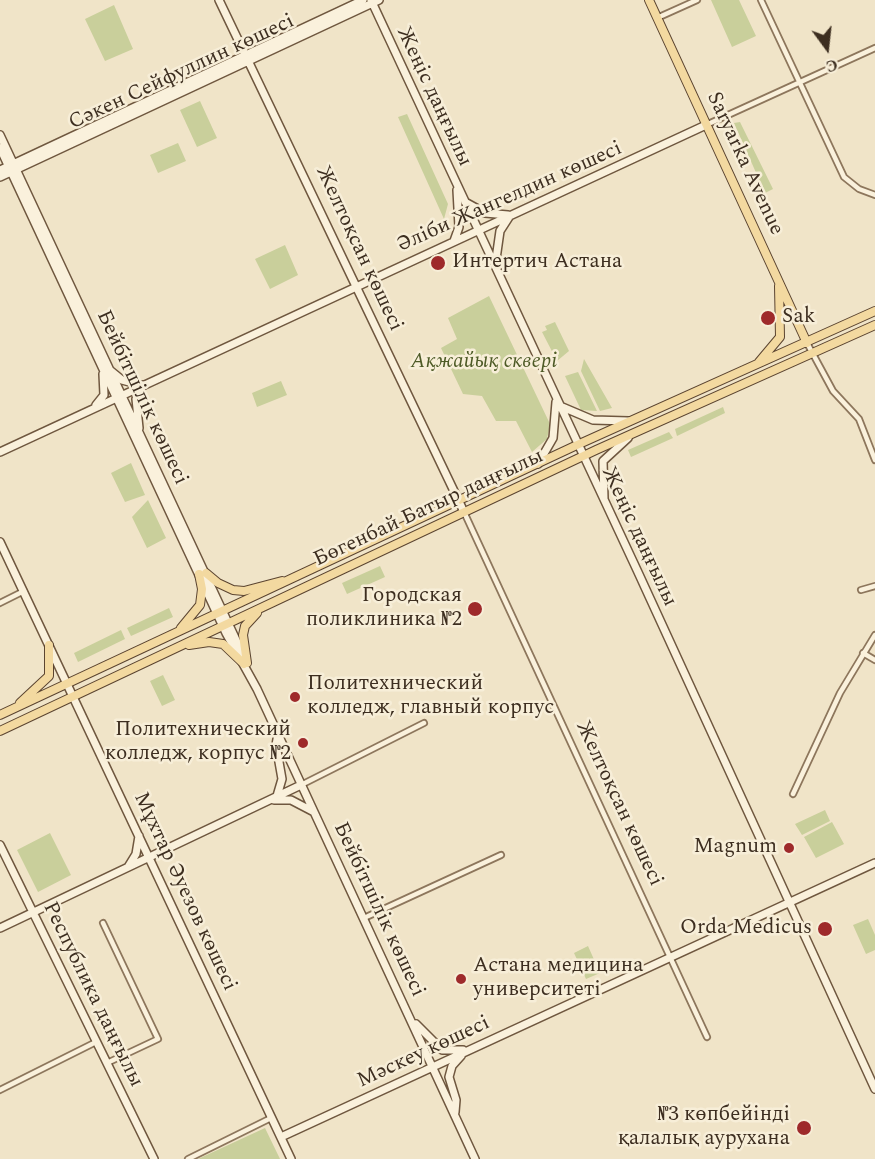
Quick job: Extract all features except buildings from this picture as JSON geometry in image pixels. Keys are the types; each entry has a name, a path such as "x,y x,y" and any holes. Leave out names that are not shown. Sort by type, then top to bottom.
{"main road":[{"name":"Желтоқсан көшесі","path":"219,0 464,512"},
{"path":"329,16 348,0"},
{"name":"Сәкен Сейфуллин көшесі","path":"0,177 12,168 363,0"},
{"name":"Saryarka Avenue","path":"649,0 807,343"},
{"name":"Сәкен Сейфуллин көшесі","path":"247,57 374,1"},
{"name":"Жеңіс даңғылы","path":"374,1 463,201 875,1089"},
{"name":"Әліби Жангелдин көшесі","path":"0,452 706,125"},
{"name":"Бейбітшілік көшесі","path":"0,135 12,168 99,360 140,434 202,573"},
{"name":"Бейбітшілік көшесі","path":"0,148 12,168 109,369 118,396 246,664 475,1159"},
{"name":"Сәкен Сейфуллин көшесі","path":"0,170 12,168"},
{"path":"454,241 459,227 456,185"},
{"path":"463,201 485,213 510,215 500,231 495,268"},
{"path":"753,367 780,337 779,282"},
{"name":"Бөгенбай Батыр даңғылы","path":"0,715 538,464 875,312"},
{"name":"Бөгенбай Батыр даңғылы","path":"0,731 464,512 875,325"},
{"path":"96,407 104,395 104,376 99,360"},
{"path":"109,369 122,380 142,385 136,399 140,434"},
{"path":"538,464 553,438 558,403 593,420 632,421"},
{"path":"604,502 603,461 605,456 631,435"},
{"name":"Мұхтар Әуезов көшесі","path":"0,542 139,834 289,1158"},
{"path":"202,573 233,590 244,591 273,582 290,580"},
{"path":"176,633 193,617 200,605 202,573"},
{"path":"246,664 243,635 245,626 263,607"},
{"path":"178,647 215,642 223,644 246,664"},
{"path":"14,709 49,676 49,645"},
{"path":"277,796 282,779 276,745 278,734"},
{"path":"0,928 301,785"},
{"path":"266,802 291,800 314,812"},
{"path":"128,867 136,855 139,834"},
{"name":"Республика даңғылы","path":"0,845 154,1159"},
{"name":"Мәскеу көшесі","path":"281,1137 875,863"},
{"path":"411,1020 442,1050 456,1052 477,1047"},
{"path":"454,1115 456,1100 449,1077 452,1066 463,1053"}],"street":[{"path":"657,18 697,0"},
{"path":"761,0 801,81 844,177 859,189 875,195"},
{"path":"706,125 875,48"},
{"path":"807,343 833,391 859,419 875,460"},
{"name":"Желтоқсан көшесі","path":"464,512 707,1037"},
{"path":"861,590 875,586"},
{"path":"0,603 24,591"},
{"path":"793,794 840,693 875,635"},
{"path":"863,653 875,660"},
{"path":"301,785 424,723"},
{"path":"364,918 501,855"},
{"path":"103,923 158,1039 107,1063"},
{"path":"0,1090 96,1042"},
{"path":"188,1159 271,1118"}],"green space":[{"path":"711,0 739,0 756,36 732,47"},
{"path":"114,5 133,49 105,61 85,19"},
{"path":"200,101 217,138 197,147 180,110"},
{"path":"407,114 448,204 444,219 398,117"},
{"path":"740,122 773,189 765,193 734,123"},
{"path":"178,143 186,161 158,173 150,155"},
{"path":"285,245 298,275 270,289 255,259"},
{"name":"Ақжайық сквері","path":"489,296 550,424 547,439 532,452 516,421 496,421 482,396 463,394 441,348 457,339 448,318"},
{"path":"555,322 569,351 557,361 542,332 547,330 545,326"},
{"path":"584,359 612,408 600,411 581,371"},
{"path":"578,372 597,411 581,410 565,376"},
{"path":"281,381 287,395 257,407 252,393"},
{"path":"723,407 725,413 677,436 675,429"},
{"path":"669,432 673,438 631,457 628,450"},
{"path":"131,463 145,495 125,502 111,473"},
{"path":"148,500 166,538 147,548 132,517"},
{"path":"380,566 385,577 347,594 342,583"},
{"path":"169,608 173,617 131,636 127,628"},
{"path":"121,630 125,639 78,662 74,653"},
{"path":"163,675 175,700 162,706 150,681"},
{"path":"825,810 830,821 802,835 795,824"},
{"path":"832,822 844,844 816,858 804,837"},
{"path":"50,833 71,875 38,892 17,850"},
{"path":"868,919 875,935 875,950 866,954 853,925"},
{"path":"588,946 600,973 586,979 574,953"},
{"path":"265,1128 280,1159 198,1159"}],"place":[{"name":"Интертич Астана","path":"438,263"},
{"name":"Sak","path":"768,318"},
{"name":"Городская поликлиника №2","path":"475,609"},
{"name":"Политехнический колледж, главный корпус","path":"295,697"},
{"name":"Политехнический колледж, корпус №2","path":"303,743"},
{"name":"Magnum","path":"789,848"},
{"name":"Orda Medicus","path":"825,929"},
{"name":"Астана медицина университеті","path":"461,979"},
{"name":"№3 көпбейінді қалалық аурухана","path":"804,1128"}]}
